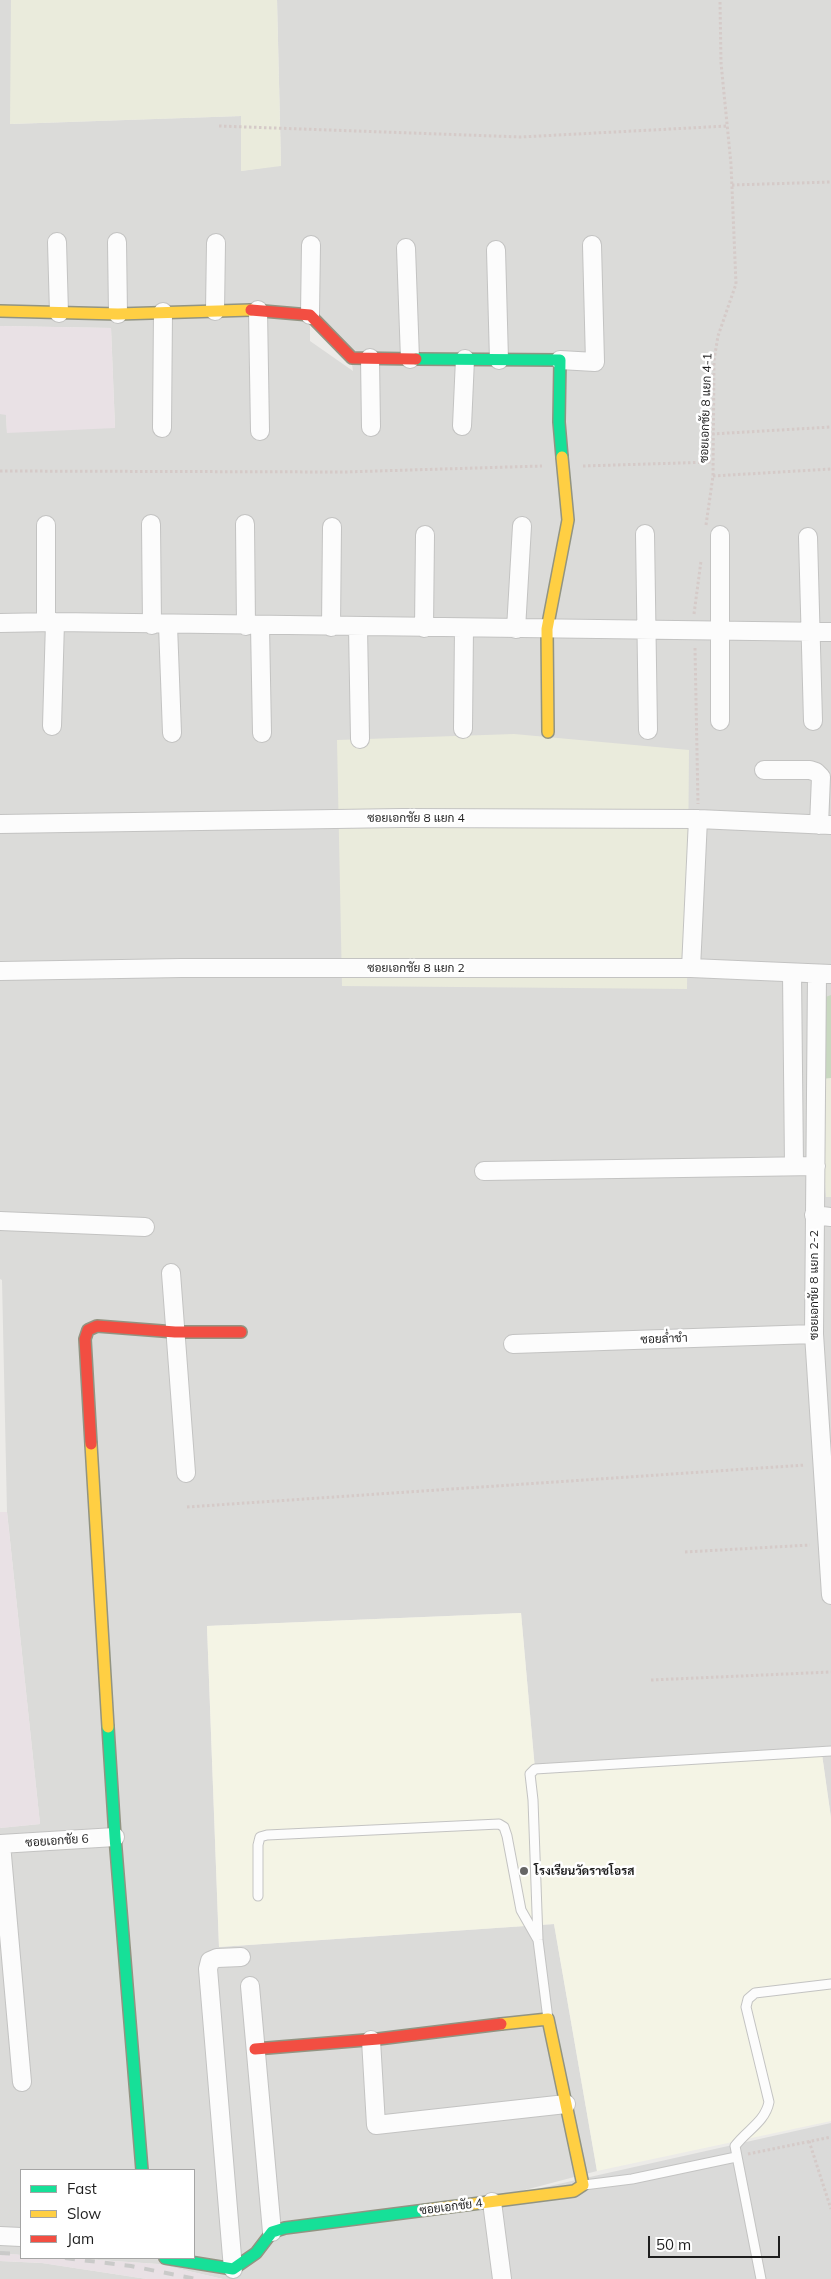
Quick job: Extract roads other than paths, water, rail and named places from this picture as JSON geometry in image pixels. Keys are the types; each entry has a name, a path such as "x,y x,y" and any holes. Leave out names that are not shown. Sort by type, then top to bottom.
{"street":[{"path":"57,242 60,313"},
{"path":"117,242 118,314"},
{"path":"215,311 216,243"},
{"path":"310,315 311,245"},
{"path":"0,312 118,314 258,310 310,315 352,358 595,362 592,245"},
{"path":"406,248 410,359"},
{"path":"496,250 499,360"},
{"path":"258,310 260,431"},
{"path":"162,428 163,312"},
{"path":"370,358 371,427"},
{"path":"462,426 465,359"},
{"path":"548,732 547,629 568,520 559,422 560,360"},
{"path":"151,524 172,733"},
{"path":"245,524 262,733"},
{"path":"46,525 52,726"},
{"path":"516,629 522,526"},
{"path":"331,626 332,527"},
{"path":"713,531 720,631 720,721"},
{"path":"424,628 425,534"},
{"path":"646,534 648,730"},
{"path":"808,537 813,721"},
{"path":"0,623 50,622 160,625 831,632"},
{"path":"358,627 360,739"},
{"path":"464,628 464,729"},
{"path":"764,770 810,770 816,772 821,778 825,825"},
{"name":"ซอยเอกชัย 8 แยก 4","path":"0,824 402,818 698,819 825,825"},
{"path":"690,968 698,819"},
{"name":"ซอยเอกชัย 8 แยก 2","path":"0,971 182,968 690,968 824,974"},
{"path":"792,973 794,1166"},
{"name":"ซอยเอกชัย 8 แยก 2-2","path":"824,974 816,1166 822,1216 814,1334 831,1595"},
{"path":"484,1171 816,1166"},
{"path":"0,1221 145,1227"},
{"path":"171,1273 186,1473"},
{"path":"142,2169 115,1837 84,1339 88,1330 97,1326 175,1332 240,1332"},
{"name":"ซอยล่ำชำ","path":"513,1344 814,1334"},
{"name":"ซอยเอกชัย 6","path":"0,1844 115,1837"},
{"path":"0,1844 22,2082"},
{"path":"233,2269 208,1969 210,1961 217,1958 241,1957"},
{"path":"171,2259 233,2269 256,2254 272,2232 250,1986"},
{"path":"255,2049 370,2040 548,2019 583,2185"},
{"path":"370,2040 376,2125 566,2104"},
{"name":"ซอยเอกชัย 4","path":"272,2232 574,2192 583,2185"},
{"path":"492,2202 502,2279"},
{"path":"0,2236 20,2237"}],"lane":[{"path":"548,2019 538,1940 533,1800 530,1774 535,1769 831,1751"},
{"path":"258,1896 258,1845 260,1837 267,1835 498,1824 504,1827 507,1836 521,1910 538,1940"},
{"path":"761,2279 735,2146 750,2128 761,2121 768,2111 769,2102 746,2007 748,1998 755,1993 831,1984"},
{"path":"583,2185 632,2179 736,2157"}],"railway":[{"path":"0,2253 20,2254"},
{"path":"73,2259 131,2266 196,2279"}],"place":[{"name":"โรงเรียนวัดราชโอรส","path":"524,1871"}]}
